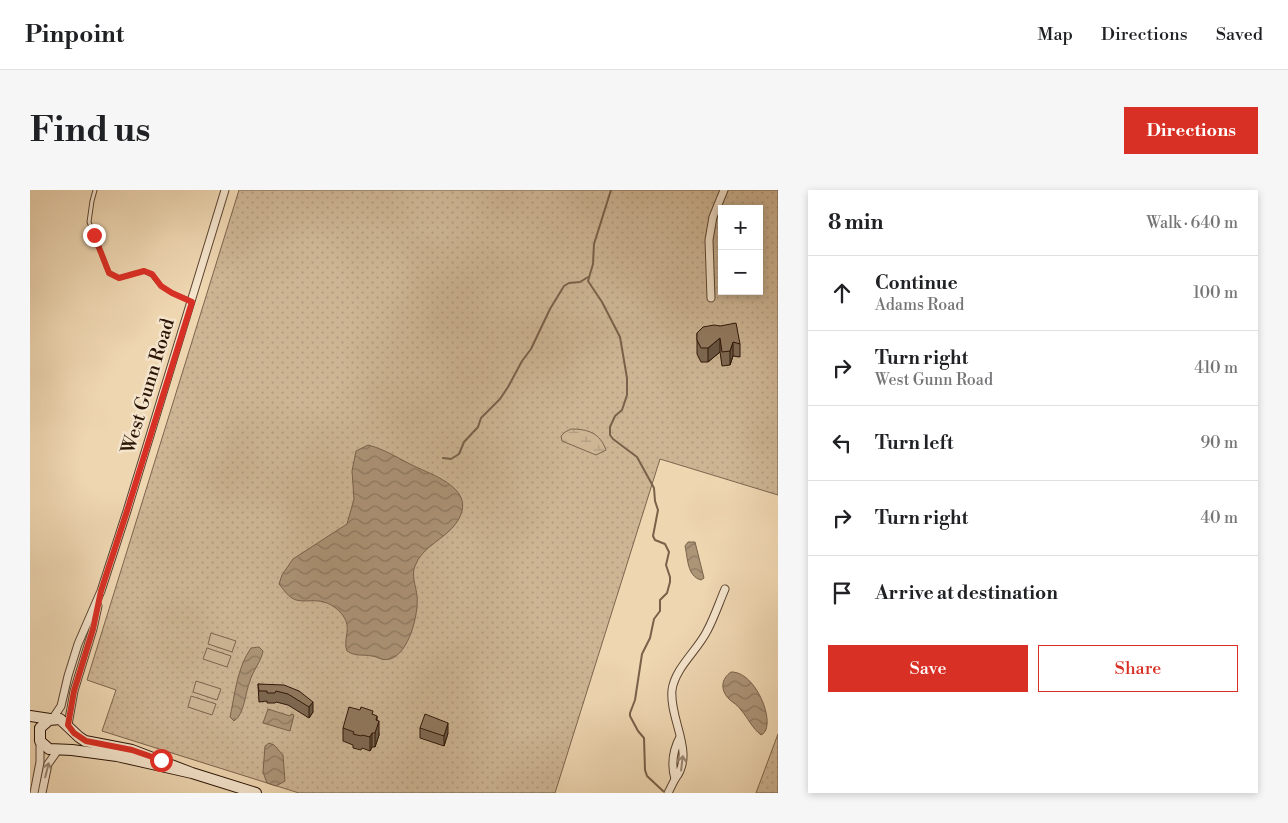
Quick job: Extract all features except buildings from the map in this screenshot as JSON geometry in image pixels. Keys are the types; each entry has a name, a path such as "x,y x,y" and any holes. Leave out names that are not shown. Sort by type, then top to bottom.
{"main road":[{"path":"30,716 60,719 86,741 132,750 192,773 256,793"},
{"name":"West Gunn Road","path":"40,741 40,728 45,722 52,719"},
{"name":"West Gunn Road","path":"59,750 69,742 71,735 68,726"},
{"path":"30,731 49,749 117,756 192,773"}],"street":[{"name":"West Gunn Road","path":"52,719 61,706 78,644 101,591 192,302 225,190"},
{"path":"711,298 708,240 713,218 724,190"},
{"path":"668,793 675,779 672,770 675,746 680,738 672,690 684,665 696,650 707,631 724,589"},
{"name":"West Gunn Road","path":"68,726 74,691 93,629 101,591"},
{"name":"West Gunn Road","path":"34,793 40,762 40,741"},
{"name":"West Gunn Road","path":"42,793 48,764 59,750"}],"lane":[{"path":"95,190 89,222 109,273 119,278 144,271 152,274 161,286 192,302"}],"green space":[{"path":"239,190 778,190 778,495 660,459 555,793 299,793 102,731 116,690 87,680"},
{"path":"571,429 593,433 606,450 596,455 562,441 561,436"},
{"path":"211,633 236,641 232,652 208,644"},
{"path":"207,648 231,656 227,667 203,659"},
{"path":"196,681 221,689 217,700 193,692"},
{"path":"191,696 216,704 212,715 188,707"},
{"path":"778,734 778,793 756,793"}],"water":[{"path":"368,445 385,451 440,478 450,484 462,500 462,510 457,522 418,559 414,569 417,603 414,622 403,649 397,656 390,659 356,655 347,651 347,625 339,611 323,602 293,599 279,584 282,575 293,559 347,524 354,499 352,471 356,451"},
{"path":"688,542 695,542 704,578 701,580 693,575 689,566 685,546"},
{"path":"259,647 263,651 262,655 251,677 243,708 238,718 234,721 230,717 235,690 243,664 251,648"},
{"path":"731,672 740,674 749,680 762,700 767,722 766,730 761,735 740,708 724,692 725,678"},
{"path":"268,709 290,716 291,714 294,715 290,731 263,723"},
{"path":"269,743 274,745 283,755 285,781 276,786 267,783 263,772 265,746"}],"waterway":[{"path":"611,190 594,244 593,264 588,281 602,302 620,337 627,378 627,395 622,410 615,416 610,427 610,435 637,457 654,488 658,510 653,536 655,540 665,544 669,552 666,565 670,582 667,593 660,600 660,611 654,619 650,638 642,654 635,700 630,713 638,731 644,738 645,770 647,776 663,791"},
{"path":"443,458 451,459 459,454 464,442 478,427 481,418 500,399 531,349 550,309 564,286 569,283 580,282 588,277"}],"route":[{"path":"94,235 109,273 119,278 144,271 152,274 161,286 192,302 101,591 93,629 70,707 68,725 82,740 132,750 161,760"}]}
